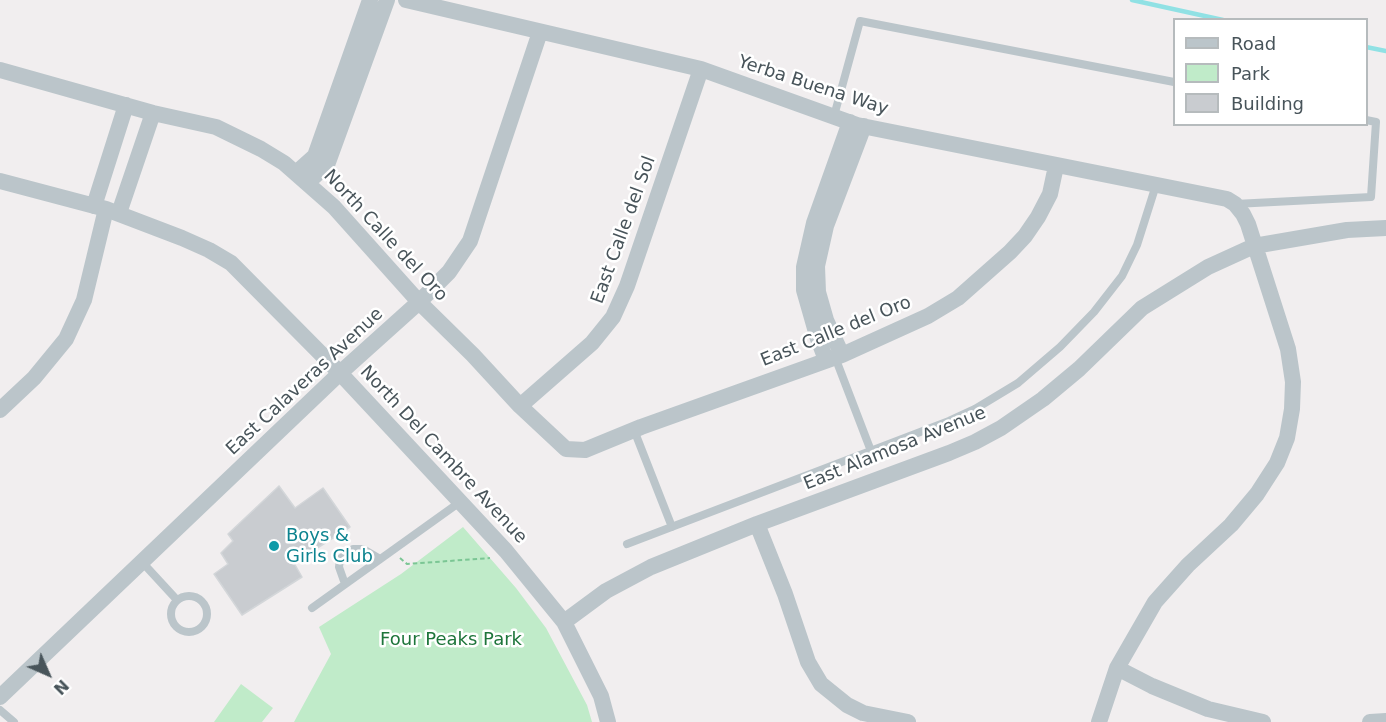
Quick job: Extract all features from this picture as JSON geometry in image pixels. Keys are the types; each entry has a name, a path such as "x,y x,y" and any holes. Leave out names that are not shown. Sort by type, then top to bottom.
{"street":[{"path":"302,178 315,156 370,0"},
{"path":"302,178 327,165 387,0"},
{"name":"Yerba Buena Way","path":"406,0 701,69 849,122 1227,199 1235,204"},
{"name":"East Calaveras Avenue","path":"0,697 449,272 470,241 540,32"},
{"name":"East Calle del Sol","path":"520,406 592,343 613,317 627,286 701,69"},
{"name":"North Calle del Oro","path":"0,70 153,113 216,127 261,148 302,178 334,207 419,302 473,355 520,406 566,449"},
{"path":"0,410 34,378 66,339 84,300 106,209 126,105"},
{"path":"106,209 153,113"},
{"path":"834,357 818,292 817,266 849,122"},
{"name":"East Calle del Oro","path":"566,449 585,450 834,357 928,316 958,298 986,275 1025,236 1050,194 1056,166"},
{"name":"North Del Cambre Avenue","path":"0,181 106,209 182,237 231,263 340,373 506,551 564,622 601,696 608,722"},
{"path":"1099,722 1117,668 1155,602 1188,565 1231,525 1257,494 1277,463 1287,438 1292,409 1293,382 1288,349 1243,214 1235,204"},
{"name":"East Alamosa Avenue","path":"564,622 606,591 651,567 757,524 949,453 1001,429 1043,399 1079,369 1142,308 1208,267 1254,246 1347,230 1386,228"},
{"path":"757,524 785,594 808,662 821,684 848,705 863,713 908,722"},
{"path":"1117,668 1208,710 1263,722"},
{"path":"1370,722 1386,721"}],"lane":[{"path":"849,122 860,21 1173,82"},
{"path":"1235,204 1371,197 1376,122 1368,120"},
{"path":"627,544 975,409 1018,383 1060,347 1094,312 1122,276 1137,245 1156,185"},
{"path":"834,357 871,451"},
{"path":"634,430 672,526"},
{"path":"312,608 460,502"},
{"path":"345,584 339,567 340,559 353,549 363,549 380,559"},
{"path":"142,562 177,600"},
{"path":"188,596 204,604 207,615 202,626 197,630 186,632 175,627 170,616 177,600 188,596"},
{"path":"0,710 14,722"}],"path":[{"path":"398,556 407,564 492,557"}],"green space":[{"name":"Four Peaks Park","path":"463,527 516,588 546,628 587,705 592,722 294,722 331,654 319,627 401,574"},
{"path":"241,684 273,708 262,722 214,722"}],"building":[{"name":"Boys & Girls Club","path":"279,486 295,508 323,488 350,527 294,563 302,577 242,615 214,574 228,564 221,553 233,541 228,534"}],"waterway":[{"path":"1132,0 1214,18"},
{"path":"1368,47 1386,51"}],"place":[{"name":"Boys & Girls Club","path":"274,546"}]}
